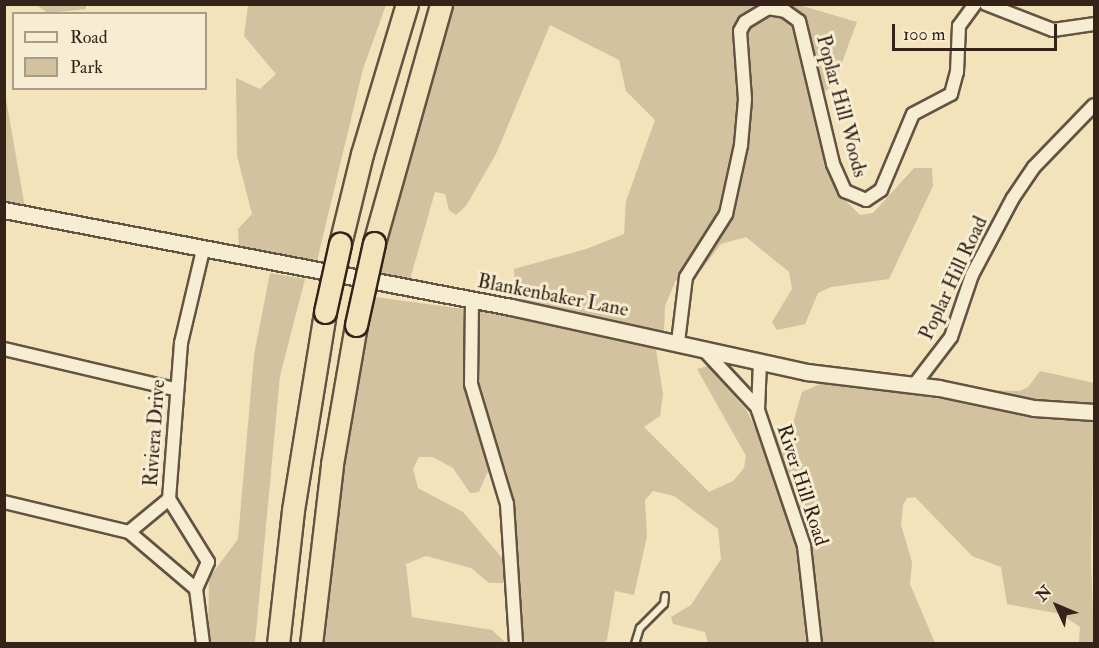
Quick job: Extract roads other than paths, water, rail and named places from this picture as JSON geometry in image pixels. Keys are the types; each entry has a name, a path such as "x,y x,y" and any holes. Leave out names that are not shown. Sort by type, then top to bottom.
{"highway":[{"path":"278,644 292,510 325,312 365,143 407,4"},
{"path":"311,644 332,464 356,325 374,243 441,4"}],"street":[{"name":"Poplar Hill Woods","path":"678,342 686,277 726,214 741,145 745,99 740,31 745,22 768,8 785,11 799,21 833,164 845,191 866,200 881,190 913,114 951,94 957,72 958,26 975,4"},
{"path":"986,4 1053,30 1095,24"},
{"name":"Poplar Hill Road","path":"915,384 951,337 972,275 1013,198 1041,159 1095,105"},
{"name":"Blankenbaker Lane","path":"4,210 678,342 760,362 841,377 915,384 1034,408 1095,412"},
{"name":"Riviera Drive","path":"196,589 208,562 170,499 175,389 186,316 202,250"},
{"path":"472,301 471,384 507,504 516,644"},
{"name":"River Hill Road","path":"702,348 747,393 758,410 804,546 815,644"},
{"path":"4,349 175,389"},
{"name":"River Hill Road","path":"758,410 760,362"},
{"path":"129,532 170,499"},
{"path":"4,501 129,532 196,589 203,644"}],"lane":[{"path":"635,644 640,628 664,604 665,596"}]}
